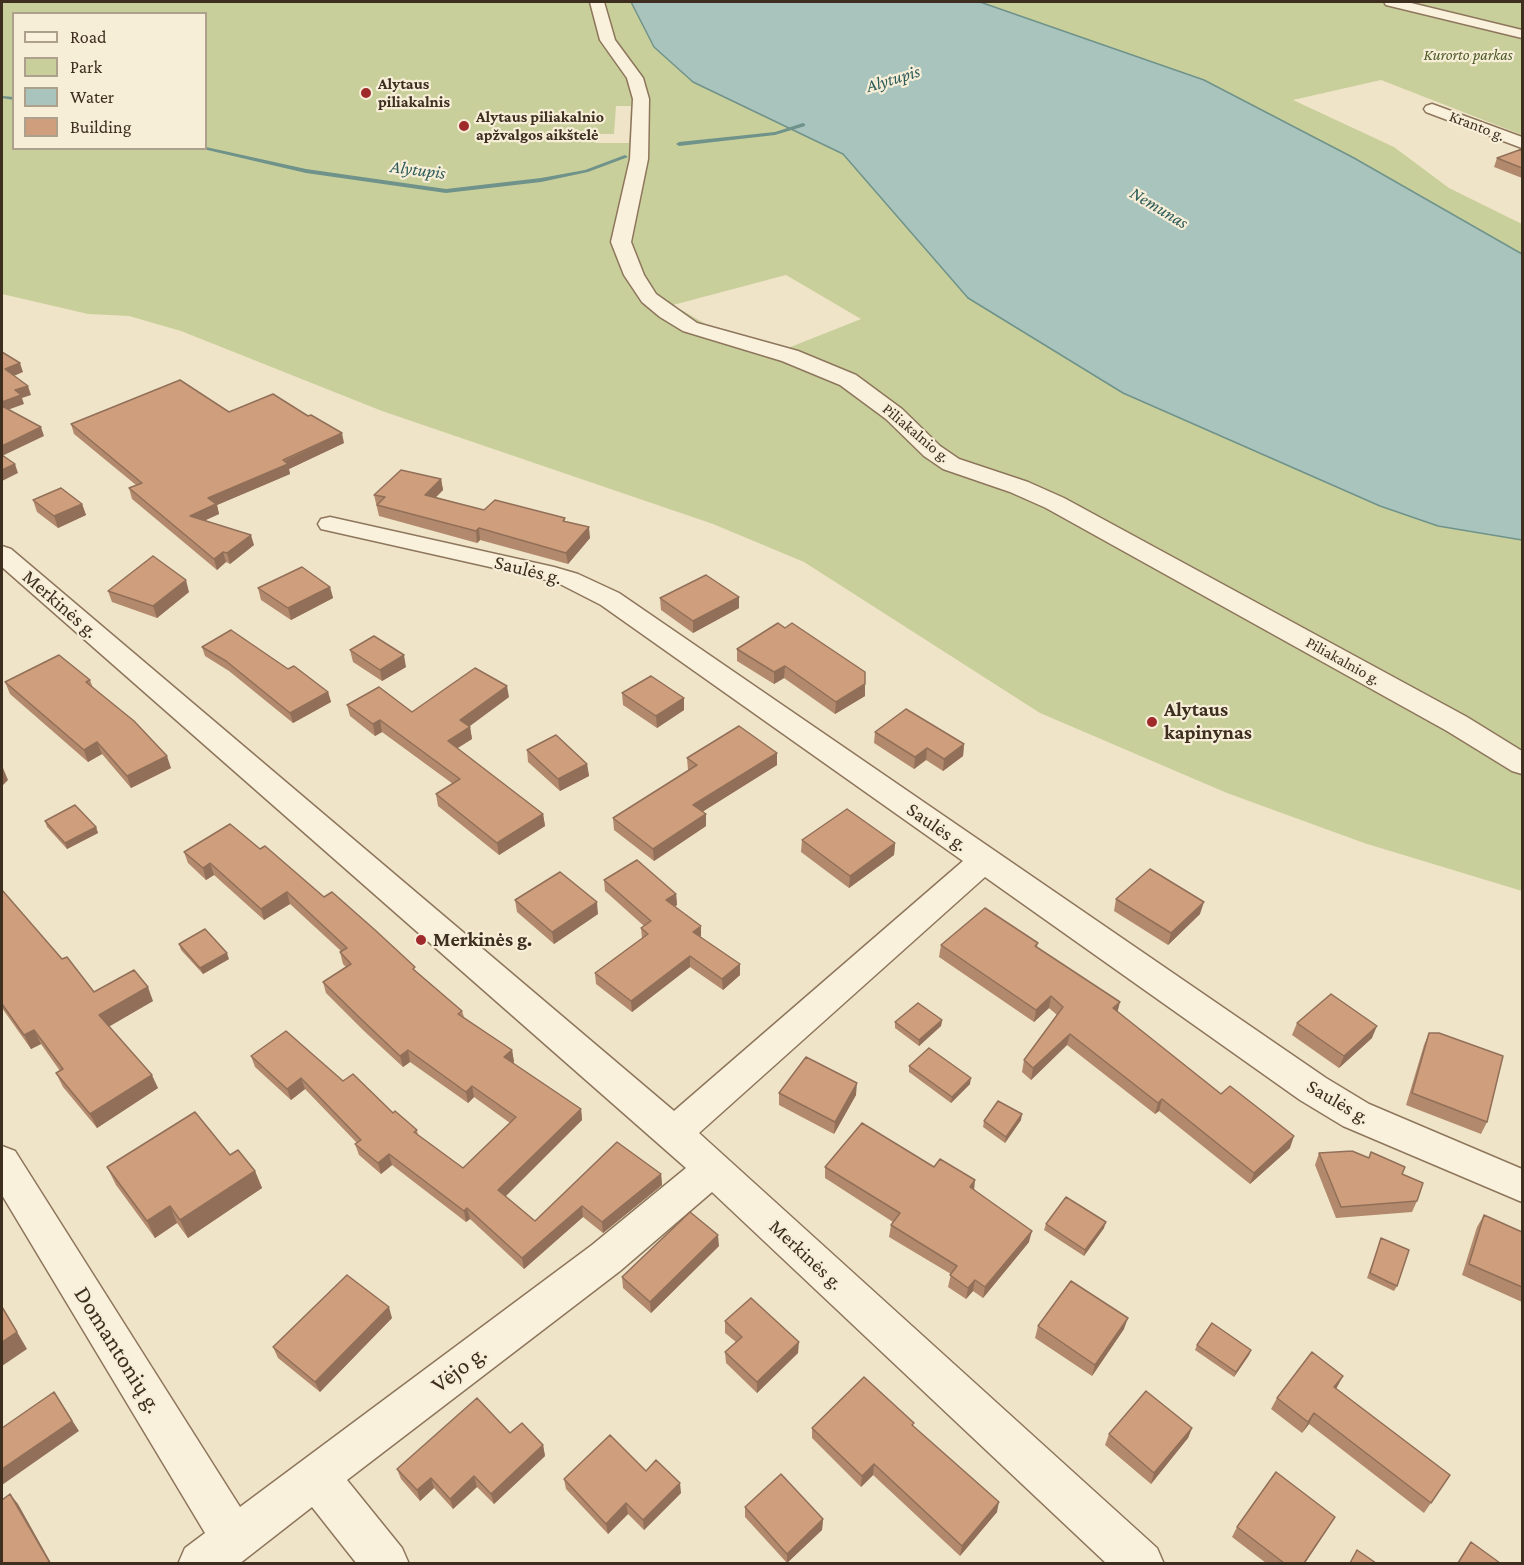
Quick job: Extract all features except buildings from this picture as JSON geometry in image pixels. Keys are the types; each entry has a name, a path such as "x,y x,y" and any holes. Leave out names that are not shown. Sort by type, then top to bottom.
{"street":[{"name":"Piliakalnio g.","path":"597,2 608,40 634,78 641,99 639,159 621,242 634,275 649,298 667,313 690,327 790,356 848,380 894,414 932,451 951,464 1019,487 1055,503 1457,724 1522,764"},
{"path":"1391,2 1522,34"},
{"name":"Kranto g.","path":"1432,109 1522,143"},
{"name":"Saulės g.","path":"330,524 545,572 590,588 610,599 1322,1094 1356,1115 1522,1186"},
{"name":"Merkinės g.","path":"7,566 675,1133 1141,1563"},
{"path":"675,1133 984,860"},
{"name":"Domantonių g.","path":"2,1162 12,1203 217,1551"},
{"name":"Vėjo g.","path":"217,1551 606,1258 713,1168"},
{"path":"316,1477 386,1563"}],"green space":[{"path":"2,2 631,2 654,47 693,82 843,154 968,298 1123,393 1380,506 1438,526 1522,540 1522,891 1364,843 1227,793 1040,713 804,562 713,524 382,411 181,331 129,316 88,314 2,294","holes":["616,106 631,106 629,143 596,143 597,134 614,134","786,275 861,319 788,348 714,329 673,305"]},
{"name":"Kurorto parkas","path":"980,2 1522,2 1522,135 1381,80 1293,100 1394,147 1449,188 1522,224 1522,254 1354,158 1204,80"}],"water":[{"name":"Nemunas","path":"631,2 980,2 1204,80 1354,158 1522,254 1522,540 1438,526 1380,506 1123,393 968,298 843,154 693,82 654,47"}],"waterway":[{"name":"Alytupis","path":"2,97 12,99"},
{"name":"Alytupis","path":"679,144 775,133 803,125"},
{"name":"Alytupis","path":"207,148 306,171 446,191 541,180 586,171 625,157"}],"place":[{"name":"Alytaus piliakalnis","path":"366,93"},
{"name":"Alytaus piliakalnio apžvalgos aikštelė","path":"464,126"},
{"name":"Alytaus kapinynas","path":"1152,722"},
{"name":"Merkinės g.","path":"421,940"}]}
